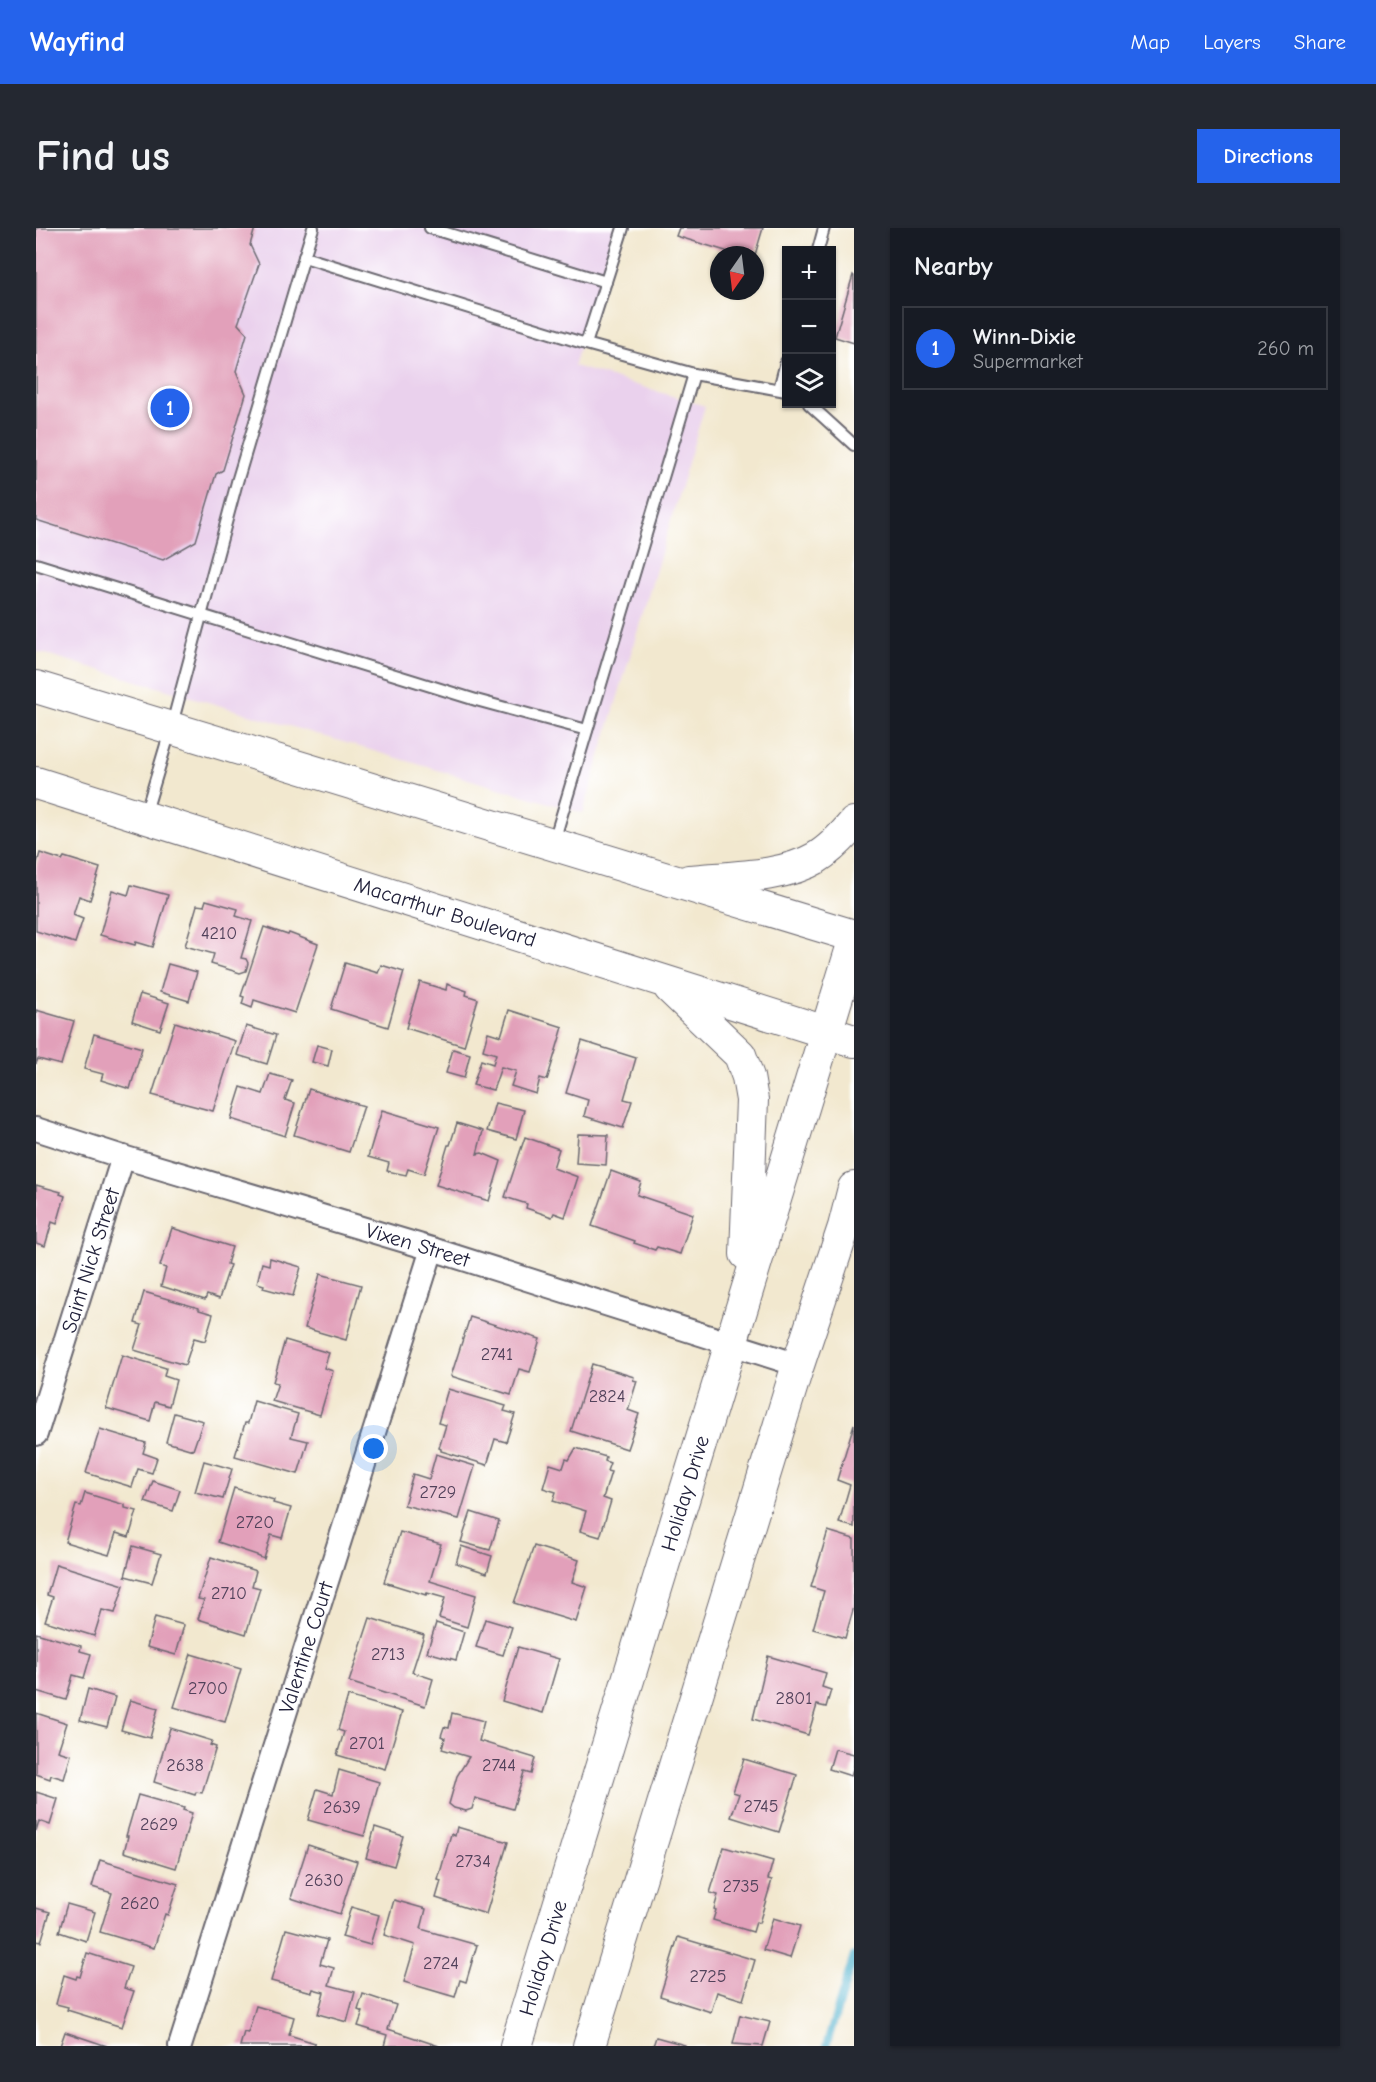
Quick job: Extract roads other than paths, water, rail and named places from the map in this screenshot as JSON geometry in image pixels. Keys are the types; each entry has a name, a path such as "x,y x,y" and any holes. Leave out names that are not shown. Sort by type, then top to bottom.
{"street":[{"path":"36,687 854,936"},
{"name":"Macarthur Boulevard","path":"36,783 840,1037"},
{"path":"674,883 773,872 797,867 816,858 841,838 854,823"},
{"name":"Holiday Drive","path":"516,2046 745,1295 840,1037 854,941"},
{"path":"665,983 740,1055 748,1077 752,1100 745,1295"},
{"name":"Vixen Street","path":"36,1129 432,1248 798,1365"},
{"name":"Saint Nick Street","path":"36,1434 123,1157"},
{"path":"589,2046 798,1365 844,1227 854,1188"},
{"name":"Valentine Court","path":"180,2046 432,1248"}],"lane":[{"path":"144,817 171,728 237,482 313,228"},
{"path":"430,228 606,282"},
{"path":"586,345 623,228"},
{"path":"819,246 824,228"},
{"path":"304,257 586,345 694,374 782,390"},
{"path":"553,846 694,374"},
{"path":"813,408 854,445"},
{"path":"36,564 476,700 587,730"}],"waterway":[{"path":"826,2046 854,1956"}],"place":[{"name":"Winn-Dixie","path":"170,408"}]}
